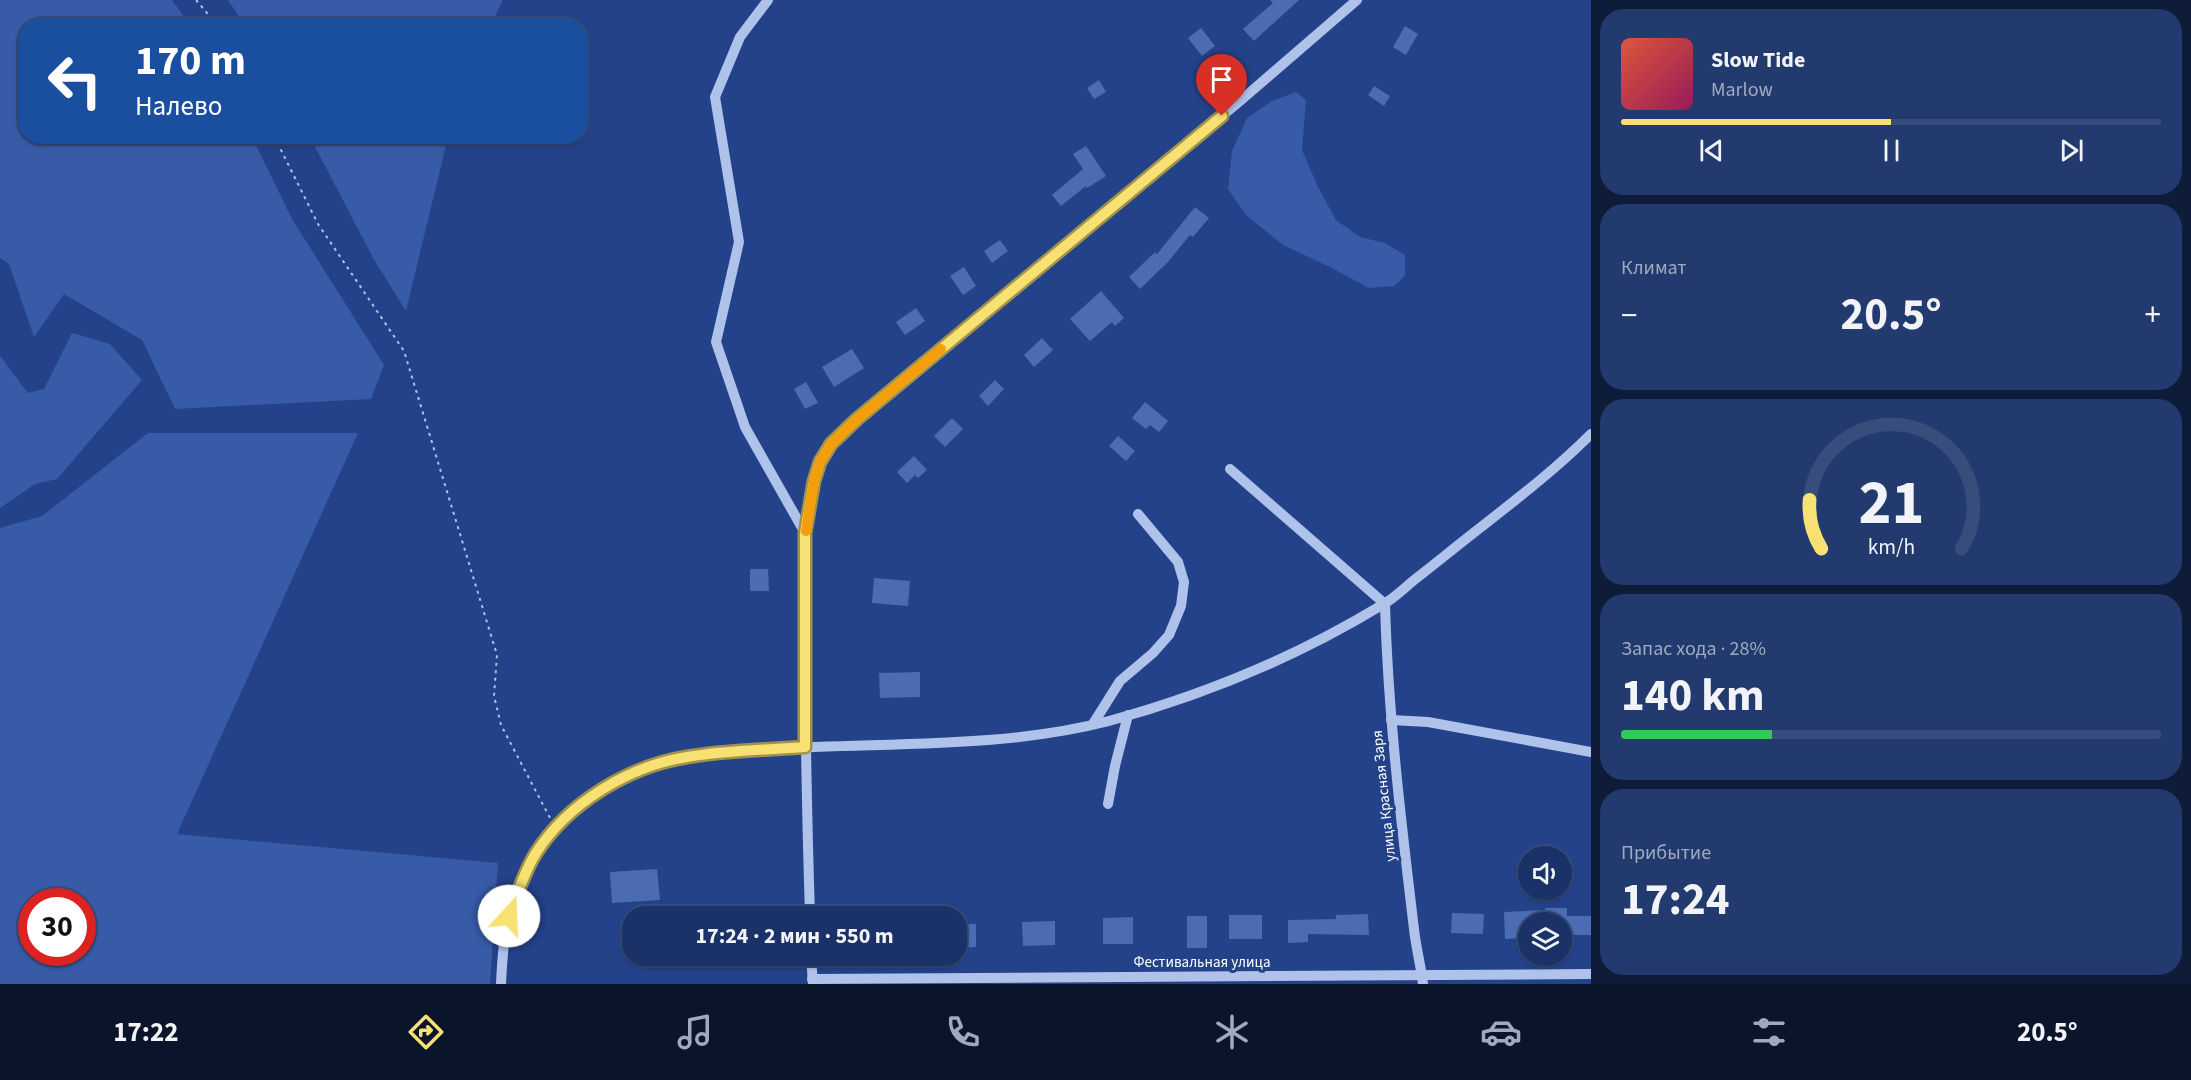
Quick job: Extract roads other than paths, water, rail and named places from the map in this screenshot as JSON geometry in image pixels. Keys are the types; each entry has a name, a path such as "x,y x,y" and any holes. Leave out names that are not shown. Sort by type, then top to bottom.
{"street":[{"path":"768,0 740,37 715,97 739,242 716,342 745,427 805,533"},
{"path":"810,906 805,747 805,533 820,462 831,444 857,419 1240,101 1357,0"},
{"path":"501,984 503,950 509,916 521,882 536,853 556,828 602,789 642,769 684,757 805,747 979,740 1050,732 1128,715 1234,679 1286,657 1385,604 1563,462 1591,434"},
{"path":"1230,469 1385,604"},
{"path":"1093,724 1120,681 1154,653 1169,635 1181,606 1184,582 1178,562 1138,514"},
{"name":"улица Красная Заря","path":"1385,604 1386,663 1391,720 1414,933 1422,980"},
{"path":"1108,804 1128,715"},
{"path":"1391,720 1428,722 1591,752"},
{"name":"Фестивальная улица","path":"812,981 1422,980 1591,974"}]}
